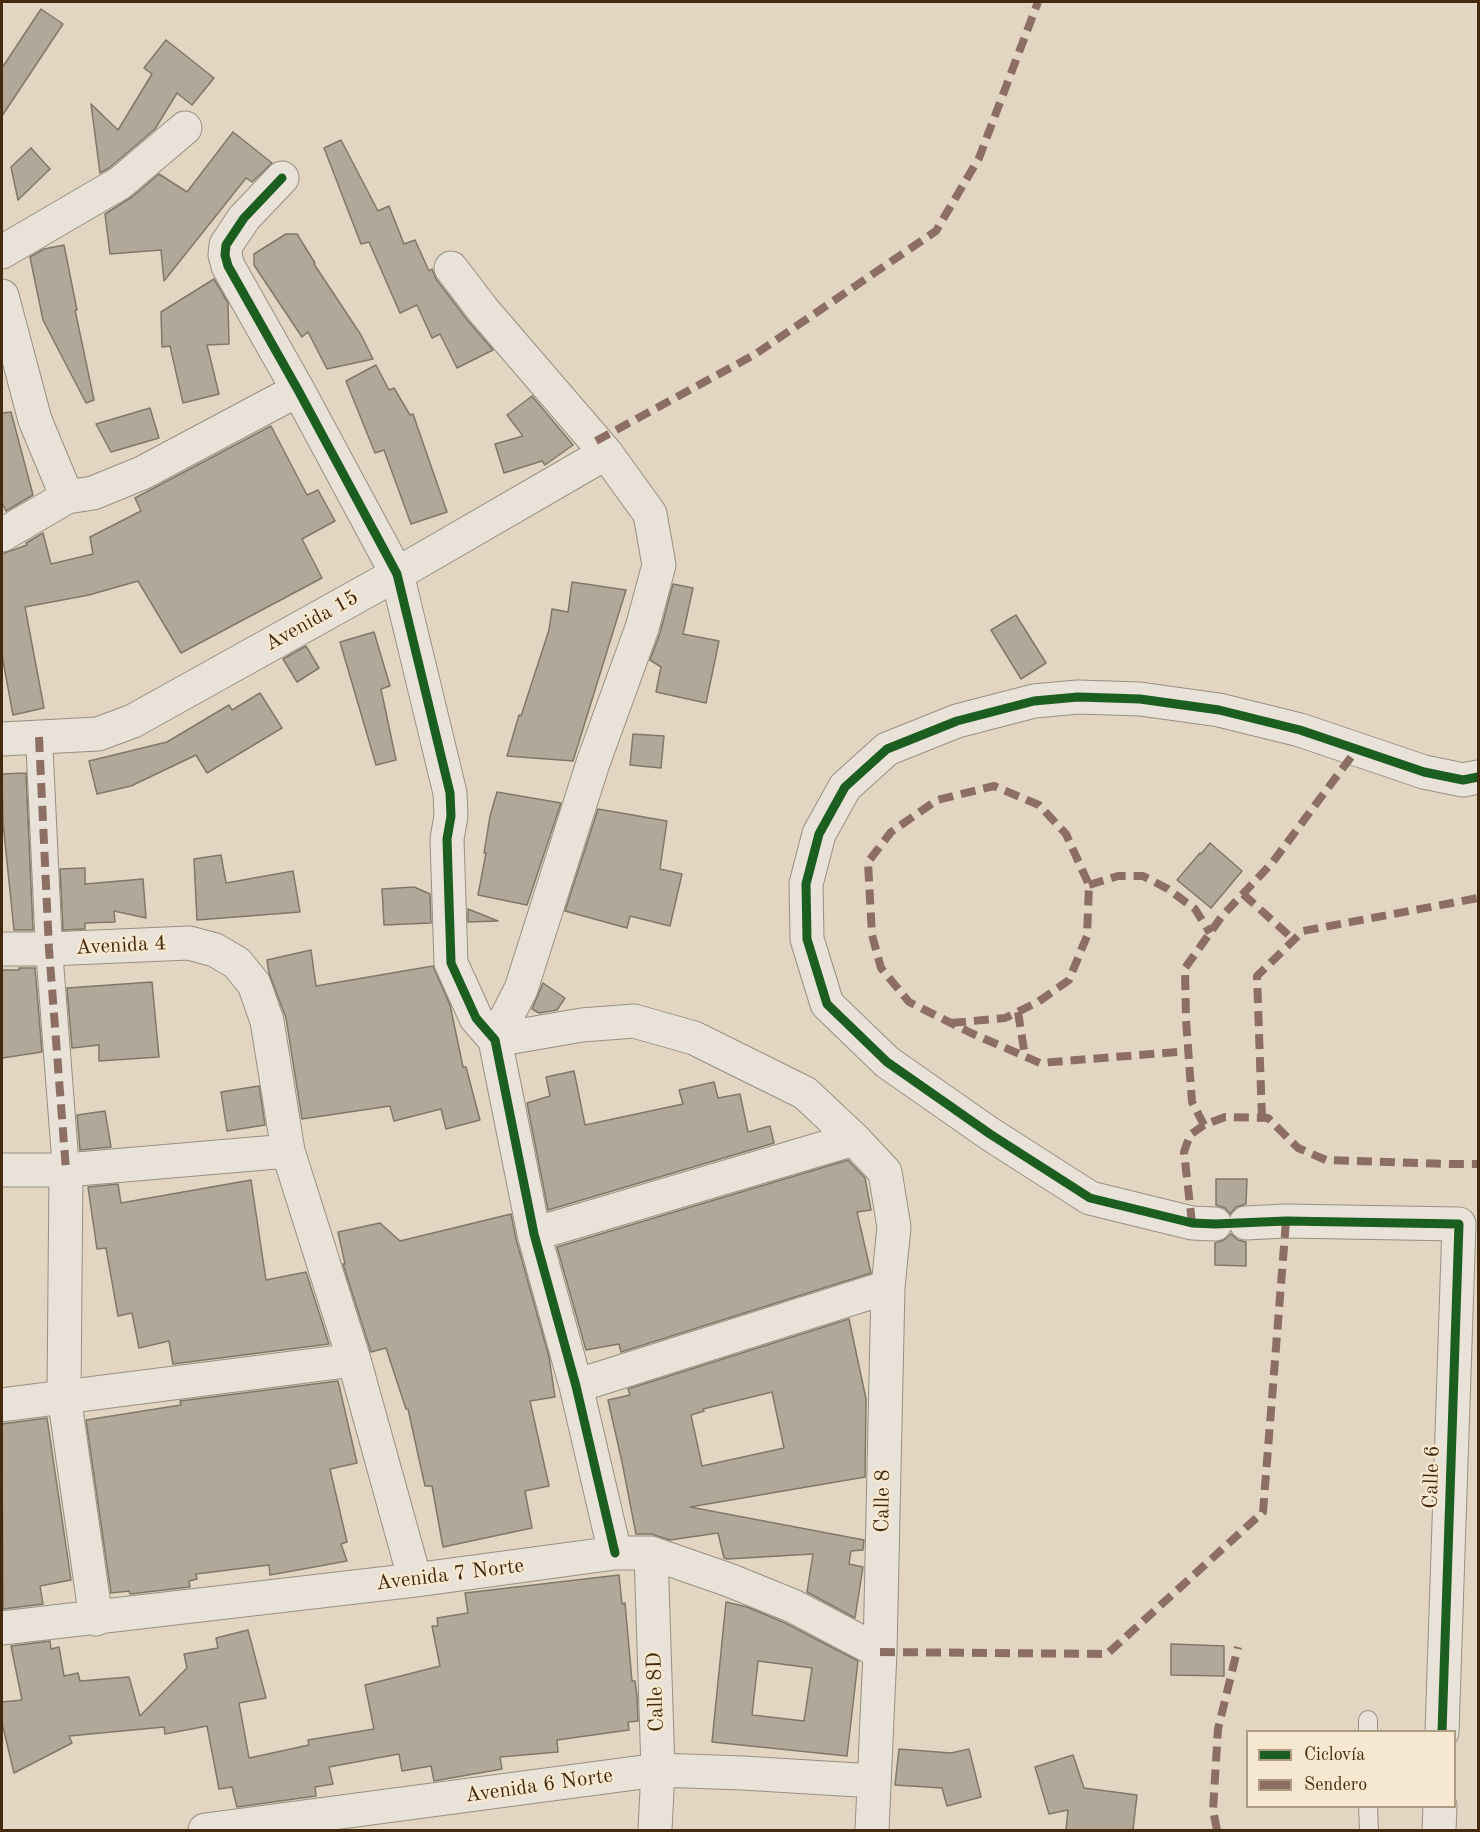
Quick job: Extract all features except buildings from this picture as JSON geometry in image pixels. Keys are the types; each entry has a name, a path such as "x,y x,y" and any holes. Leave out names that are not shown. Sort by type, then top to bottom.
{"street":[{"path":"2,252 120,183 185,128"},
{"path":"282,178 244,218 226,245 225,255 228,266 397,574 450,793 451,816 447,839 451,963 476,1018 495,1040 534,1234 576,1386 615,1553"},
{"path":"451,268 483,310 606,453 650,514 659,565 642,628 593,763 521,989 495,1040"},
{"path":"2,296 36,420 68,498"},
{"path":"2,535 68,498 93,493 142,473 298,390"},
{"name":"Avenida 15","path":"2,739 98,734 133,722 397,574 606,453"},
{"name":"Calle 6","path":"1442,1730 1459,1224 1286,1221 1231,1224 1192,1223 1090,1198 990,1134 887,1062 827,1004 807,939 806,884 819,834 845,787 887,749 957,721 1034,701 1078,697 1140,699 1219,710 1300,729 1424,772 1463,780 1479,777"},
{"path":"39,737 49,949 66,1170 64,1396 96,1619"},
{"name":"Avenida 4","path":"2,949 189,943 215,950 237,963 254,984 267,1021 288,1150"},
{"path":"495,1040 582,1025 634,1021 694,1038 805,1093 854,1138"},
{"path":"534,1234 854,1138"},
{"name":"Calle 8","path":"854,1138 885,1172 894,1227 888,1287 880,1652 873,1830"},
{"path":"2,1170 66,1170 288,1150 354,1360 415,1580"},
{"path":"576,1386 888,1287"},
{"path":"2,1405 354,1360"},
{"name":"Avenida 7 Norte","path":"2,1628 96,1619 415,1580 615,1553 651,1553 729,1580 793,1606 880,1652"},
{"name":"Calle 8D","path":"651,1553 658,1770 655,1830"},
{"name":"Avenida 6 Norte","path":"205,1830 658,1770 874,1781"},
{"path":"1439,1830 1440,1808"}],"lane":[{"path":"1368,1808 1368,1830"}],"marked path":[{"path":"596,441 754,355 936,231 979,158 1038,2"},
{"path":"39,737 49,949 66,1170"},
{"path":"1204,1125 1192,1102 1185,968 1222,916 1272,863 1357,749"},
{"path":"951,1023 1005,1018 1038,1002 1069,980 1087,936 1089,885 1066,834 1039,805 994,786 937,800 891,832 868,862 872,935 881,968 909,1002 971,1033 1040,1063 1189,1051"},
{"path":"1089,885 1118,876 1143,876 1168,889 1195,909 1210,933"},
{"path":"1243,894 1294,940"},
{"path":"1262,1118 1257,976 1303,931 1478,898"},
{"path":"1018,1012 1025,1056"},
{"path":"1192,1223 1184,1152 1190,1135 1204,1125 1225,1117 1268,1118 1298,1148 1326,1160 1478,1164"},
{"path":"880,1652 1107,1654 1263,1512 1286,1221"},
{"path":"1217,1830 1213,1810 1218,1729 1238,1647"}],"cycle path":[{"path":"282,178 244,218 226,245 225,255 228,266 397,574 450,793 451,816 447,839 451,963 476,1018 495,1040 534,1234 576,1386 615,1553"},
{"path":"1442,1730 1459,1224 1286,1221 1192,1223 1090,1198 990,1134 887,1062 827,1004 807,939 806,884 819,834 845,787 887,749 957,721 1034,701 1078,697 1140,699 1219,710 1300,730 1424,772 1463,780 1478,777"}]}
